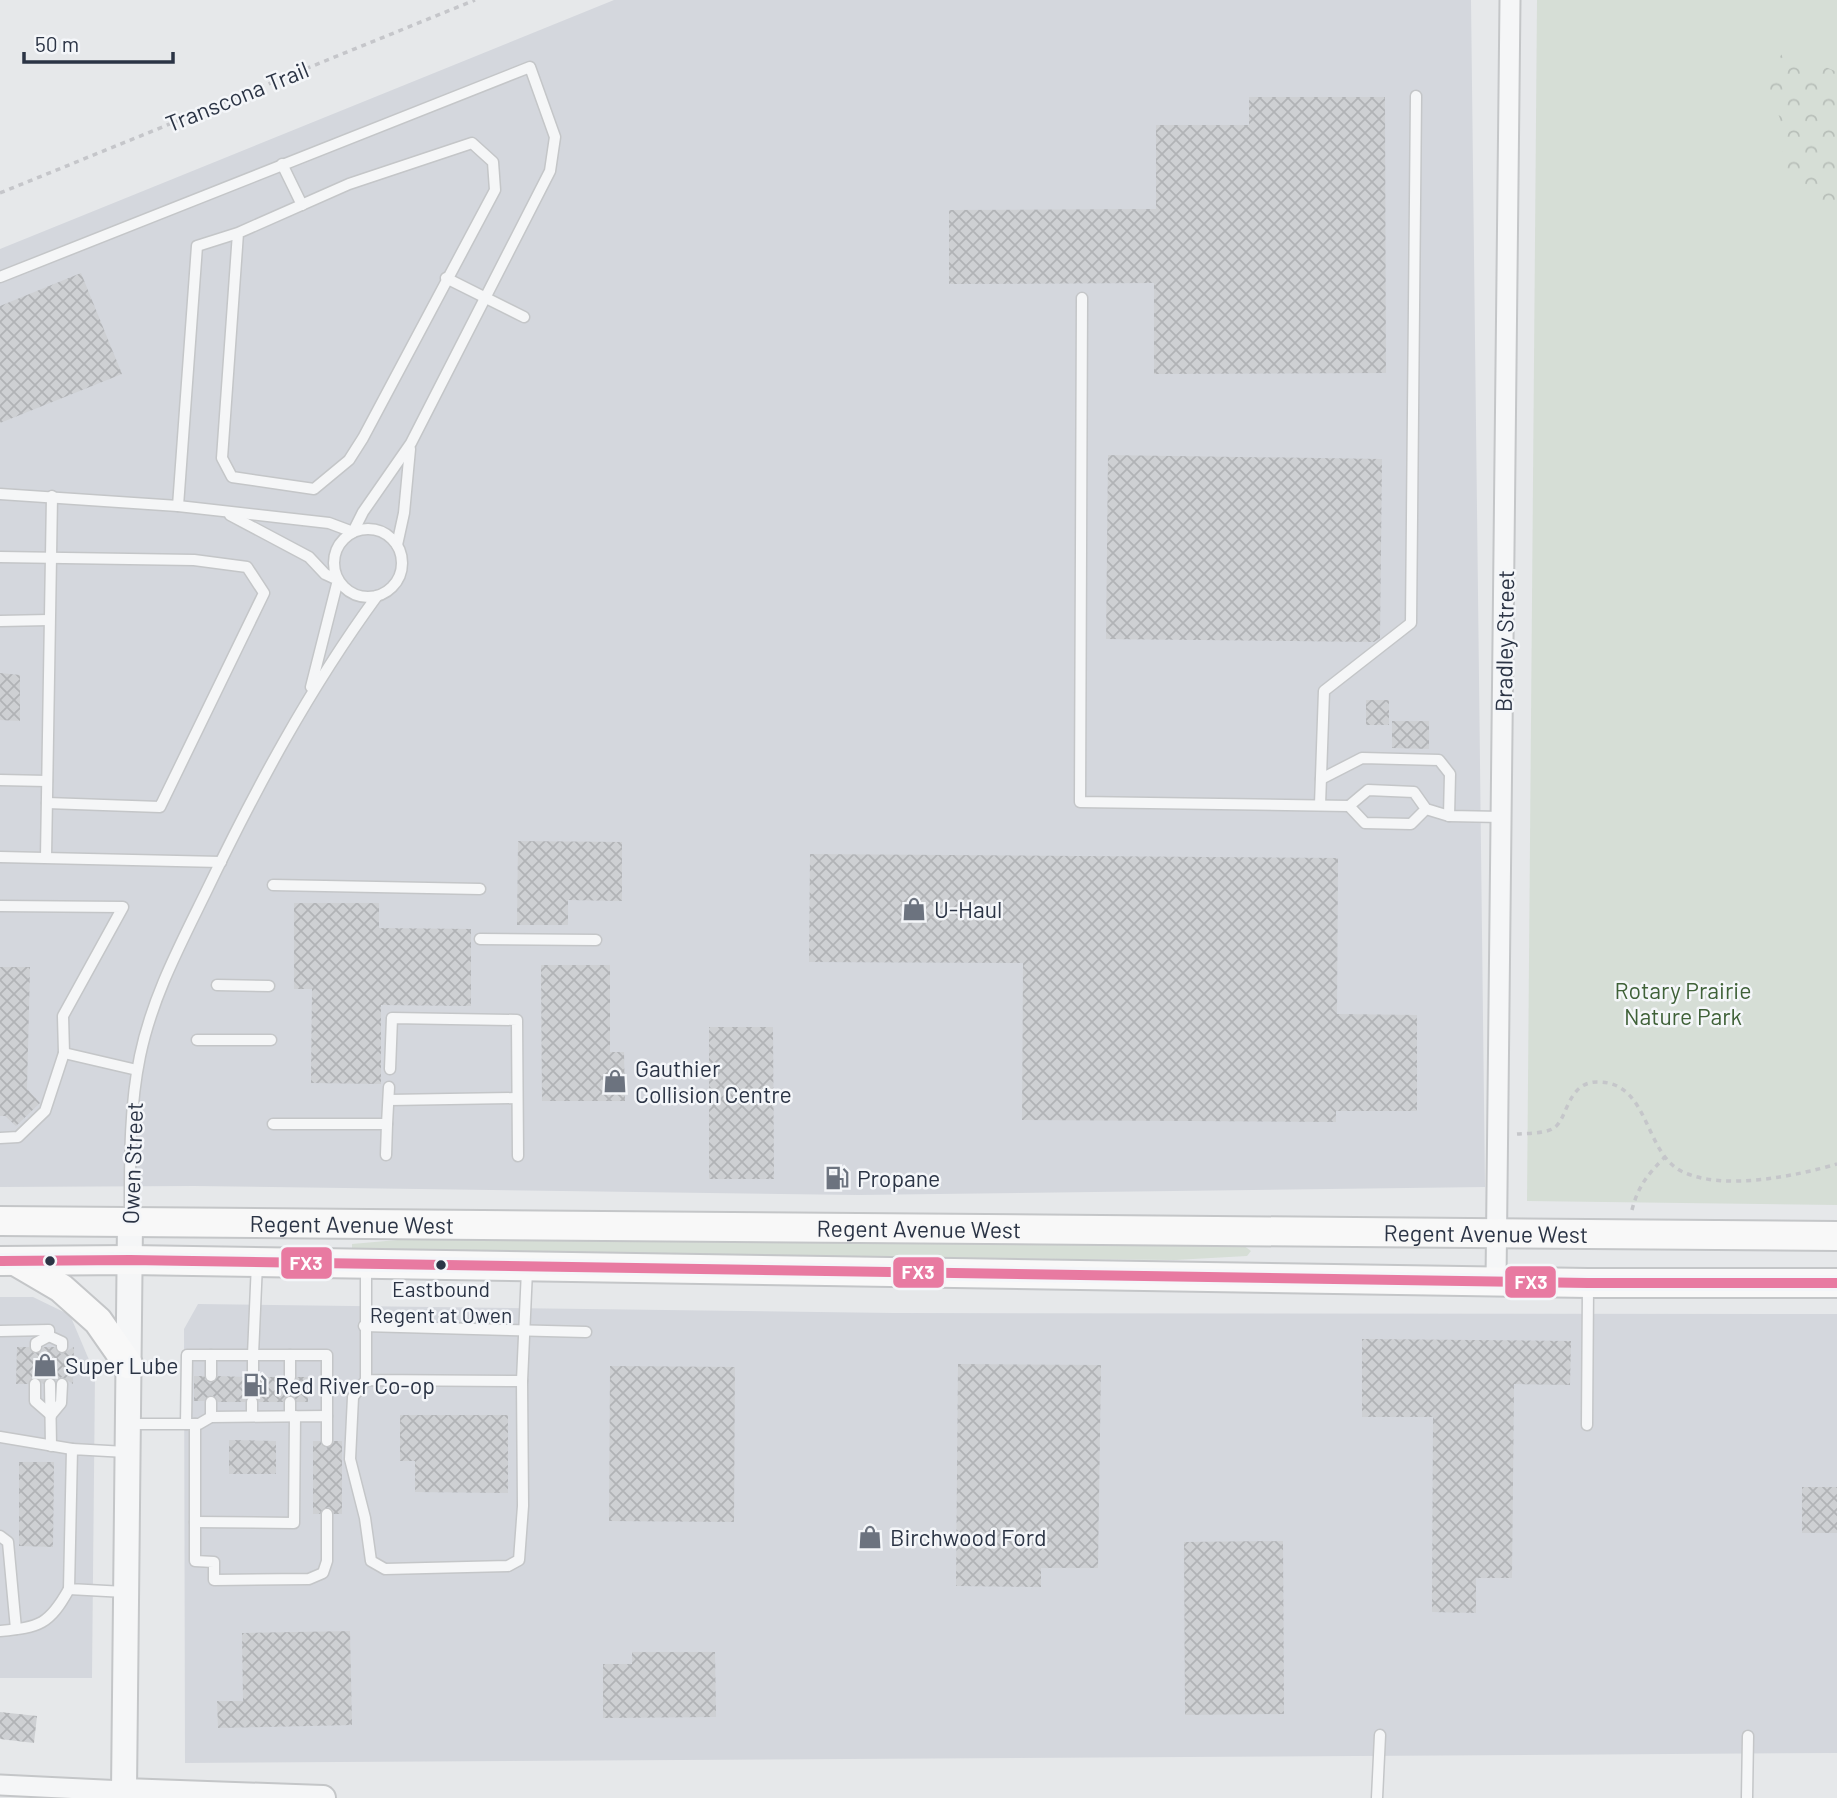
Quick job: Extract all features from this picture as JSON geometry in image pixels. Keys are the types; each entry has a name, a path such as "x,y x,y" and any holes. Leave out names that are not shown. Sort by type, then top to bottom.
{"main road":[{"name":"Regent Avenue West","path":"0,1221 1497,1231 1837,1236"},
{"name":"Regent Avenue West","path":"8,1261 130,1260 1588,1283 1837,1283"},
{"path":"8,1261 61,1288 98,1321 128,1364"}],"street":[{"name":"Bradley Street","path":"1496,1281 1510,0"},
{"name":"Owen Street","path":"124,1791 130,1223"},
{"path":"0,1785 323,1798"}],"lane":[{"path":"0,277 530,67 555,137 550,171 411,443 363,512 353,532 337,548 334,558 338,580 307,697"},
{"path":"1320,805 1324,691 1411,623 1416,96"},
{"path":"178,506 197,246 238,233 349,184 472,143 493,162 495,190 363,438 349,460 332,477 314,489 232,477 222,458 238,233"},
{"path":"282,164 302,205"},
{"path":"446,278 484,300 524,317"},
{"path":"1082,298 1080,802 1349,806 1368,790 1414,792 1426,809 1449,816 1502,817"},
{"path":"397,545 404,513 411,443"},
{"path":"0,494 178,506 329,523 353,532 373,529 397,545"},
{"path":"46,857 52,496"},
{"path":"221,511 309,557 326,574 338,580 355,595 377,596"},
{"name":"Owen Street","path":"130,1223 132,1098 157,992 307,697 377,596 387,591 400,574 402,564 397,545"},
{"path":"0,557 194,560 247,567 264,593 160,807 47,803"},
{"path":"0,621 49,620"},
{"path":"1321,779 1362,758 1439,760 1450,774 1449,816"},
{"path":"0,780 47,781"},
{"path":"1349,806 1365,823 1411,824 1426,809"},
{"path":"0,857 221,862"},
{"path":"273,884 480,890"},
{"path":"0,906 123,907 63,1016 64,1053 45,1111 18,1138 0,1138"},
{"path":"480,939 596,940"},
{"path":"217,985 270,986"},
{"path":"390,1069 392,1018 517,1020 518,1156"},
{"path":"197,1040 271,1040"},
{"path":"64,1053 137,1070"},
{"path":"386,1155 389,1087"},
{"path":"389,1100 517,1098"},
{"path":"273,1124 387,1124"},
{"path":"253,1377 257,1262"},
{"path":"366,1265 366,1380 353,1397 350,1459 365,1518 371,1561 385,1569 508,1566 519,1560 523,1507 522,1381 527,1267"},
{"path":"1587,1425 1588,1283"},
{"path":"364,1326 586,1332"},
{"path":"0,1331 49,1330 49,1342"},
{"path":"36,1347 36,1343 49,1342 62,1342 62,1347"},
{"path":"327,1441 327,1354 187,1354 195,1561 214,1562 214,1580 309,1579 323,1573 327,1561 327,1514"},
{"path":"211,1354 211,1376"},
{"path":"290,1354 290,1377"},
{"path":"366,1380 522,1381"},
{"path":"35,1384 35,1401 51,1415"},
{"path":"50,1384 51,1446"},
{"path":"51,1415 61,1403 62,1384"},
{"path":"211,1402 211,1417"},
{"path":"252,1402 252,1416"},
{"path":"195,1522 294,1523 293,1416 290,1402"},
{"path":"127,1424 190,1424 211,1417 327,1416"},
{"path":"0,1437 72,1449 127,1452"},
{"path":"0,1630 35,1627 54,1615 69,1589 72,1449"},
{"path":"0,1536 8,1542 16,1629"},
{"path":"69,1589 125,1592"},
{"path":"1377,1798 1380,1735"},
{"path":"1747,1798 1748,1736"}],"path":[{"name":"Transcona Trail","path":"0,193 475,0"},
{"path":"1515,1134 1553,1128 1560,1122 1573,1094 1596,1081 1613,1084 1628,1093 1665,1157 1682,1172 1709,1179 1750,1180 1806,1173 1837,1164"},
{"path":"1632,1211 1637,1190 1644,1178 1665,1157"}],"shaded area":[{"path":"614,0 1471,0 1485,1187 858,1195 194,1186 0,1187 0,249"},
{"path":"0,1297 33,1297 70,1315 95,1374 92,1678 0,1678"},
{"path":"198,1304 893,1313 1837,1314 1837,1753 185,1763 184,1329"}],"green space":[{"name":"Rotary Prairie Nature Park","path":"1537,0 1837,0 1837,1205 1527,1201"},
{"path":"1688,0 1708,0 1712,8 1704,13"},
{"path":"1782,54 1812,61 1837,72 1837,206 1786,188 1780,119 1765,75"},
{"path":"420,1238 1243,1245 1251,1251 1247,1256 1175,1260 352,1252 352,1244"}],"building":[{"path":"1249,97 1385,97 1386,373 1154,374 1154,283 949,284 949,210 1156,209 1156,125 1249,125"},
{"path":"81,273 122,374 0,423 0,306"},
{"path":"1108,455 1382,459 1380,638 1374,642 1106,639"},
{"path":"0,673 20,675 20,721 0,720"},
{"path":"1366,700 1389,700 1389,725 1366,725"},
{"path":"1392,721 1429,721 1429,749 1392,748"},
{"path":"518,841 622,842 622,901 568,900 568,925 517,925"},
{"path":"810,854 1338,858 1337,1014 1417,1015 1417,1111 1336,1111 1336,1122 1022,1120 1023,963 809,962"},
{"path":"294,903 379,903 379,928 471,929 471,1006 381,1005 381,1084 311,1083 312,989 294,989"},
{"path":"541,965 610,965 610,1052 624,1052 625,1101 542,1101"},
{"path":"0,967 30,967 27,1089 40,1103 16,1126 5,1116 0,1116"},
{"path":"709,1027 773,1027 774,1179 709,1179"},
{"path":"1362,1339 1571,1341 1570,1385 1514,1384 1512,1578 1476,1578 1476,1613 1432,1612 1433,1417 1362,1417"},
{"name":"Super Lube","path":"17,1347 29,1347 35,1354 44,1347 55,1347 61,1354 74,1347 73,1384 62,1377 56,1380 47,1377 43,1384 36,1377 28,1384 16,1384"},
{"path":"958,1364 1101,1365 1098,1568 1041,1568 1041,1587 956,1586"},
{"path":"610,1366 735,1367 734,1522 609,1521"},
{"path":"194,1376 204,1376 210,1383 218,1376 246,1377 252,1384 260,1377 283,1377 289,1384 297,1377 308,1377 308,1402 297,1402 291,1395 283,1402 259,1402 253,1395 245,1402 218,1402 212,1395 204,1401 194,1401"},
{"path":"400,1415 508,1415 508,1493 415,1492 415,1461 400,1461"},
{"path":"229,1440 276,1441 276,1474 229,1474"},
{"path":"313,1441 320,1441 326,1448 334,1441 342,1441 342,1514 334,1514 328,1507 320,1514 313,1514"},
{"path":"19,1462 54,1462 53,1547 19,1546"},
{"path":"1802,1487 1837,1487 1837,1533 1802,1533"},
{"path":"1283,1541 1284,1714 1185,1715 1184,1542"},
{"path":"350,1631 352,1725 218,1728 217,1701 243,1701 242,1633"},
{"path":"632,1652 715,1652 716,1717 603,1718 603,1664 632,1664"},
{"path":"0,1712 37,1716 34,1743 0,1739"}],"transit line":[{"name":"FX3","path":"0,1261 130,1260 1588,1283 1837,1283"}],"place":[{"name":"U-Haul","path":"914,909"},
{"name":"Gauthier Collision Centre","path":"615,1081"},
{"name":"Propane","path":"837,1178"},
{"name":"Eastbound Regent at Owen","path":"441,1265"},
{"name":"Super Lube","path":"45,1365"},
{"name":"Red River Co-op","path":"255,1385"},
{"name":"Birchwood Ford","path":"870,1537"}]}
